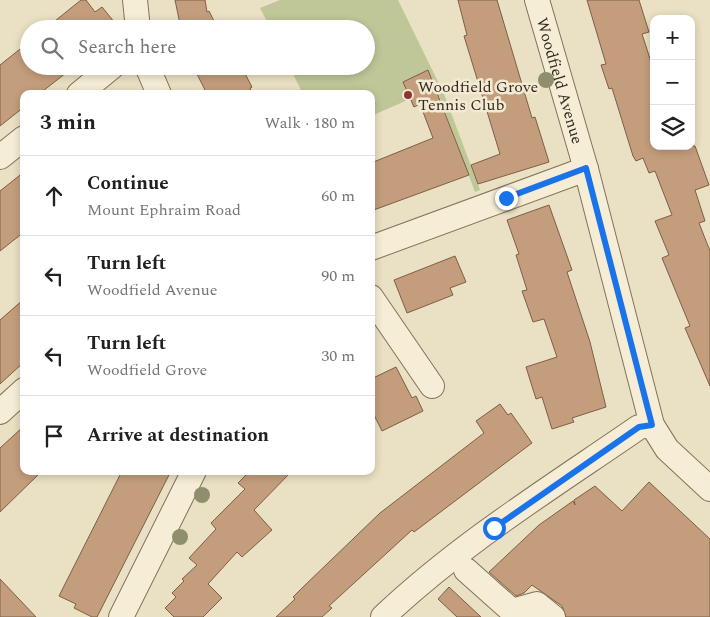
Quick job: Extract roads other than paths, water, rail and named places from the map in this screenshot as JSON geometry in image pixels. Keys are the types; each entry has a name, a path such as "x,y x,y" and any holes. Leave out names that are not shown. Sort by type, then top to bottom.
{"street":[{"path":"135,0 137,20"},
{"name":"Woodfield Avenue","path":"537,0 586,168 652,425 667,449 710,489"},
{"path":"84,90 102,75"},
{"path":"151,75 157,90"},
{"path":"0,157 20,141"},
{"path":"375,247 586,168"},
{"path":"375,303 432,386"},
{"path":"0,412 20,394"},
{"path":"383,617 432,573 494,528 639,427 652,425"},
{"path":"122,617 192,475"},
{"path":"466,570 512,611 537,604 554,617"}],"place":[{"name":"Woodfield Grove Tennis Club","path":"408,95"}]}
